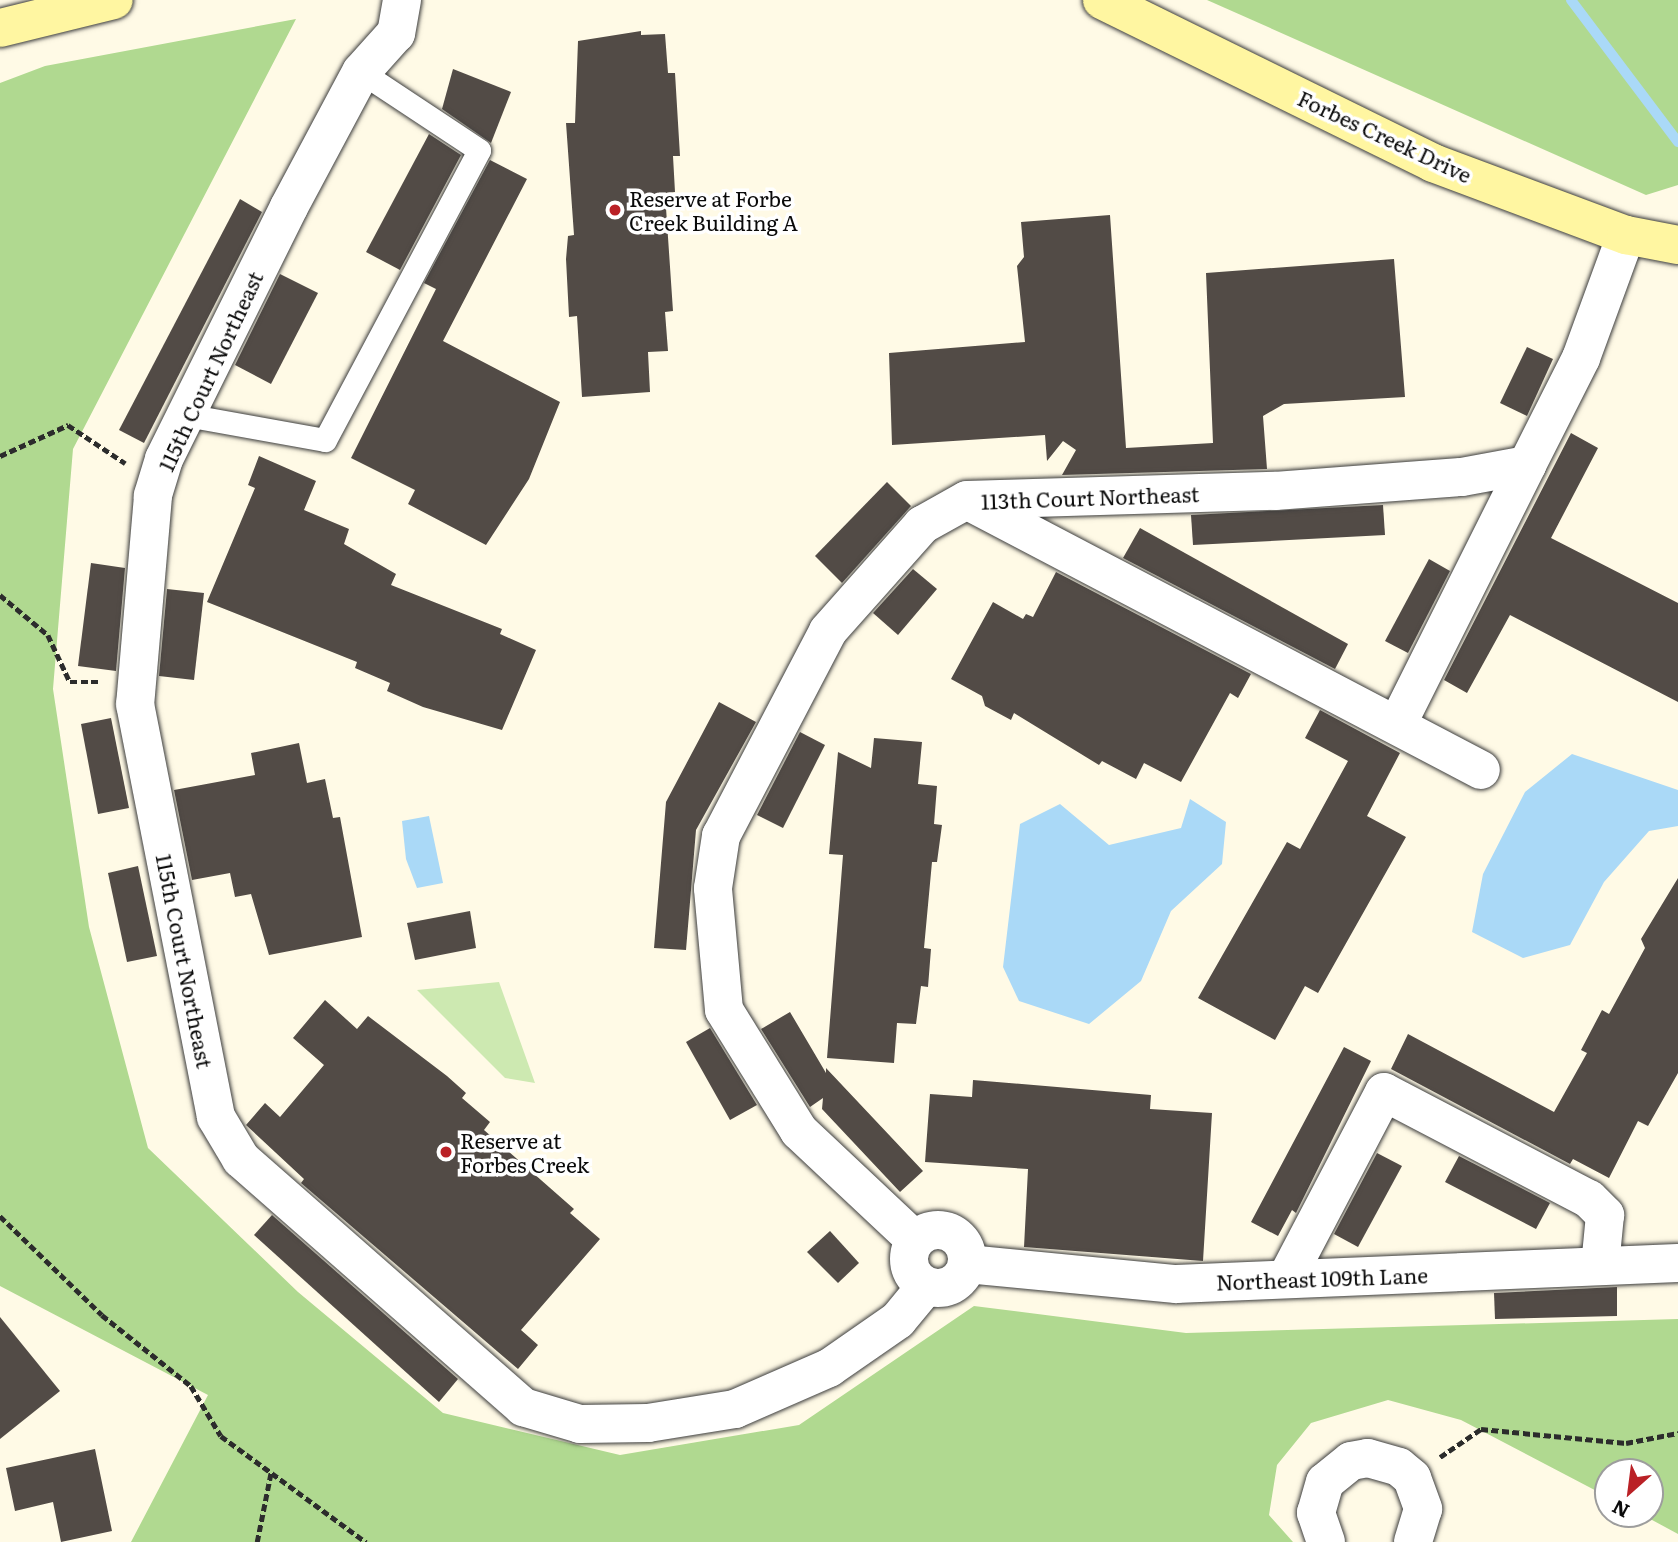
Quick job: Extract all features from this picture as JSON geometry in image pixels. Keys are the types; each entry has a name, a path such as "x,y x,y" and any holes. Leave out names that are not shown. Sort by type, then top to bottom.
{"street":[{"path":"0,28 114,0"},
{"name":"115th Court Northeast","path":"401,0 396,33 361,72 186,415 157,485 133,682 216,1117 241,1159 523,1407 580,1424 648,1423 735,1409 829,1368 898,1320 926,1286"},
{"name":"Forbes Creek Drive","path":"1102,0 1433,163 1626,235 1678,245"},
{"path":"1397,725 1581,358 1626,235"},
{"name":"113th Court Northeast","path":"915,1240 799,1131 724,1010 713,888 721,836 828,631 922,525 967,500 1275,491 1461,477 1527,465"},
{"path":"967,500 1481,769"},
{"path":"1286,1279 1384,1092 1589,1199 1605,1215 1600,1266"},
{"path":"931,1230 950,1232 964,1245 967,1264 951,1284 926,1286 909,1266 915,1240 931,1230"},
{"name":"Northeast 109th Lane","path":"967,1264 1176,1284 1678,1263"},
{"path":"1326,1542 1316,1513 1318,1497 1336,1469 1368,1458 1399,1467 1411,1478 1423,1509 1413,1542"}],"lane":[{"path":"186,415 325,440 479,150 361,72"}],"path":[{"path":"0,456 68,425 157,485"},
{"path":"0,595 48,635 70,682 133,682"},
{"path":"0,1216 102,1315 191,1386 221,1436 366,1542"},
{"path":"1411,1478 1481,1429 1626,1443 1678,1433"},
{"path":"257,1542 271,1472"}],"green space":[{"path":"1207,0 1678,0 1678,185 1646,195"},
{"path":"296,19 73,449 53,689 89,927 148,1148 298,1292 443,1413 620,1455 799,1425 974,1306 1186,1333 1678,1319 1678,1534 1664,1526 1664,1458 1594,1458 1594,1490 1461,1420 1388,1400 1311,1423 1277,1465 1269,1515 1293,1542 131,1542 208,1395 0,1286 0,83 45,66"},
{"path":"499,982 535,1083 505,1078 417,990"}],"water":[{"path":"1572,754 1678,790 1678,826 1649,831 1604,882 1570,945 1523,958 1472,932 1483,874 1525,792"},
{"path":"1190,799 1226,822 1222,864 1171,911 1141,981 1089,1024 1019,1001 1003,967 1020,824 1060,804 1109,845 1181,828"},
{"path":"429,816 443,883 417,888 406,859 402,821"}],"building":[{"name":"Reserve at Forbe Creek Building A","path":"641,31 641,35 665,34 668,73 675,73 680,156 673,156 675,192 665,193 673,311 665,312 668,351 648,352 650,392 582,397 577,316 569,317 566,259 568,236 574,235 566,123 575,123 578,41"},
{"path":"453,69 511,92 491,143 442,109"},
{"path":"429,134 461,155 400,270 366,252"},
{"path":"490,160 527,179 443,341 560,402 529,479 486,545 408,504 415,490 351,458 436,289 424,283"},
{"path":"240,199 262,212 144,443 119,430"},
{"path":"1110,215 1126,448 1213,443 1206,273 1394,259 1405,397 1284,404 1263,416 1267,469 1062,475 1076,450 1063,441 1047,461 1045,435 892,445 889,353 1025,342 1017,266 1024,257 1021,222"},
{"path":"280,274 318,293 271,384 235,365"},
{"path":"1527,347 1553,359 1527,416 1500,403"},
{"path":"1571,433 1598,448 1551,538 1678,603 1678,702 1510,615 1467,693 1444,680"},
{"path":"259,456 316,481 304,510 349,529 344,544 396,574 391,585 502,629 500,634 536,650 502,730 423,707 387,691 390,683 355,668 357,662 207,602 255,488 248,485"},
{"path":"887,482 911,506 842,583 815,556"},
{"path":"1383,505 1385,535 1193,545 1191,515"},
{"path":"1140,528 1348,644 1335,669 1123,558"},
{"path":"1429,559 1450,571 1408,653 1385,641"},
{"path":"91,563 125,568 116,671 78,666"},
{"path":"913,569 937,589 898,635 873,613"},
{"path":"1056,572 1251,674 1238,698 1230,693 1181,782 1144,763 1136,779 1102,761 1099,765 1014,713 1011,720 985,706 982,696 951,679 993,602 1023,619 1026,614 1033,617"},
{"path":"167,589 204,593 194,680 159,676"},
{"path":"719,702 756,722 696,830 686,950 654,948 666,802"},
{"path":"1320,710 1400,753 1367,816 1406,837 1318,993 1305,986 1275,1040 1198,998 1287,842 1300,849 1348,761 1305,738"},
{"path":"111,718 129,808 98,814 81,724"},
{"path":"800,732 825,745 783,828 757,815"},
{"path":"874,738 922,742 918,784 937,786 934,824 942,825 937,862 932,862 924,948 931,949 928,987 921,986 916,1024 897,1023 894,1063 827,1058 843,855 829,854 838,752 871,768"},
{"path":"299,743 307,783 325,779 333,818 340,817 362,937 269,955 251,894 235,897 230,873 192,880 174,790 255,775 251,753"},
{"path":"138,866 157,956 127,962 108,873"},
{"path":"1678,878 1678,1073 1648,1126 1638,1121 1609,1178 1573,1159 1570,1164 1391,1069 1408,1034 1554,1112 1587,1053 1581,1050 1602,1010 1609,1014 1645,948 1641,939"},
{"path":"470,911 476,948 415,960 407,923"},
{"path":"325,1000 357,1029 368,1016 447,1076 466,1093 462,1098 490,1122 484,1130 574,1209 570,1213 600,1239 521,1330 538,1345 518,1369 301,1183 304,1179 246,1125 265,1103 280,1117 324,1065 293,1038"},
{"path":"790,1012 826,1073 826,1068 923,1171 900,1192 822,1109 823,1098 810,1107 761,1029"},
{"path":"710,1028 757,1105 730,1120 686,1042"},
{"path":"1344,1047 1371,1061 1296,1213 1292,1210 1278,1236 1251,1222"},
{"path":"973,1080 1151,1095 1150,1109 1212,1113 1203,1261 1024,1247 1028,1169 925,1162 930,1094 972,1097"},
{"path":"1377,1153 1402,1166 1358,1247 1334,1234"},
{"path":"1459,1156 1550,1203 1536,1229 1445,1182"},
{"path":"272,1215 458,1379 439,1402 254,1235"},
{"path":"830,1231 859,1263 838,1283 807,1252"},
{"path":"1617,1287 1617,1316 1495,1319 1494,1293"},
{"path":"0,1317 60,1391 0,1439"},
{"path":"95,1449 112,1531 61,1542 53,1502 15,1511 6,1468"}],"waterway":[{"path":"1571,0 1678,142"}],"place":[{"name":"Reserve at Forbe Creek Building A","path":"615,210"},
{"name":"Reserve at Forbes Creek","path":"446,1152"}]}
